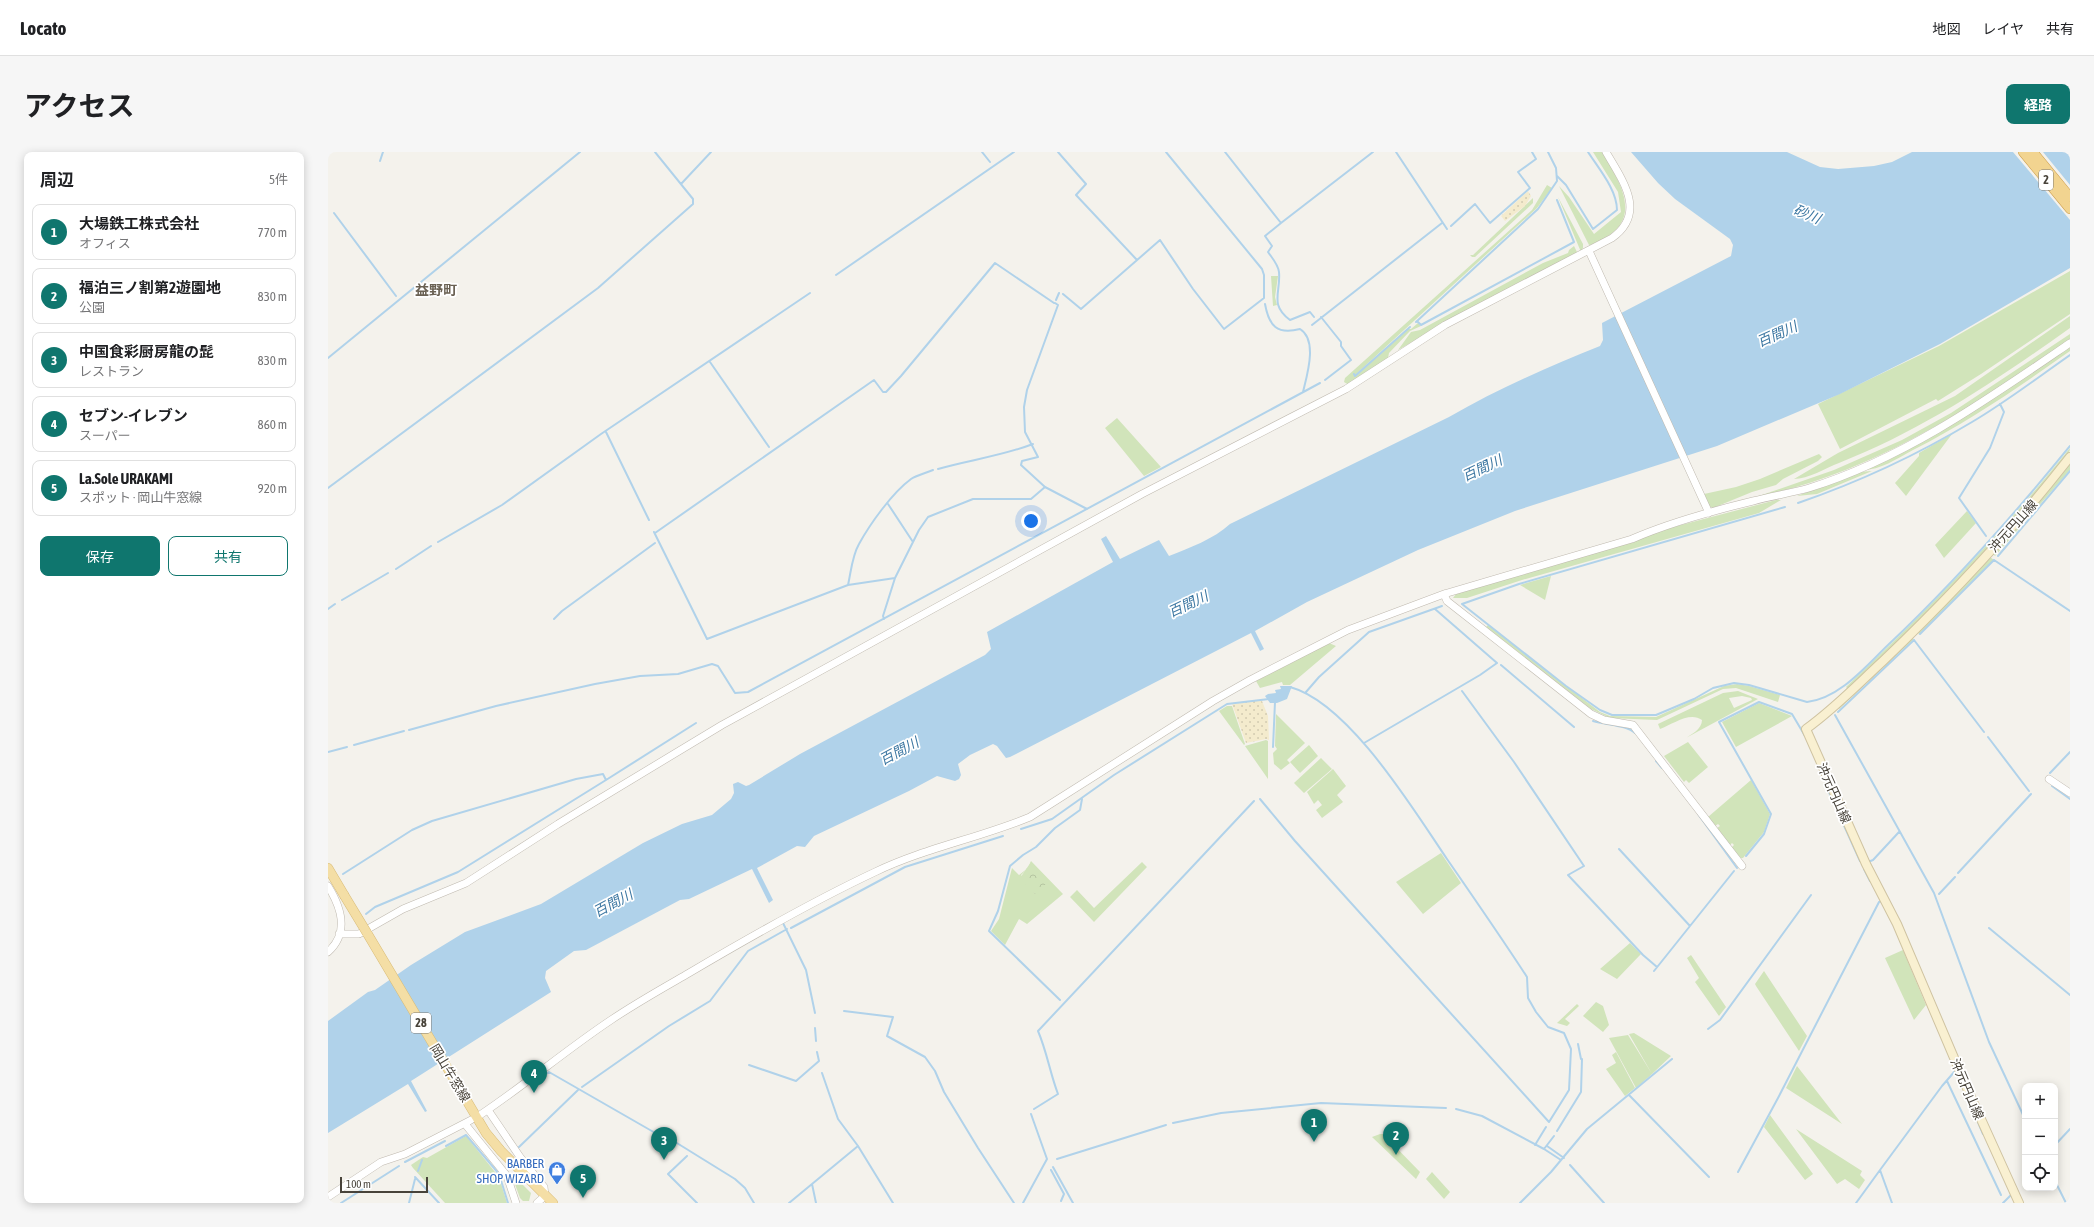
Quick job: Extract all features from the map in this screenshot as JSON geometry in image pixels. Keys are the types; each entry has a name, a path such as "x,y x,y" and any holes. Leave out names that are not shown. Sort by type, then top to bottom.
{"highway":[{"name":"2","path":"2023,152 2070,209"},
{"name":"2","path":"2033,152 2070,197"}],"main road":[{"name":"沖元円山線","path":"2019,1203 1966,1086 1897,924 1866,864 1806,729 1832,709 1940,606 2016,522 2070,457"},
{"name":"岡山牛窓線","path":"328,868 486,1133 501,1151 553,1203"}],"street":[{"path":"339,934 359,934 403,908 466,883 628,781 729,721 1142,494 1346,389 1445,325 1589,251 1620,232 1625,226 1630,210 1630,200 1626,188 1606,152"},
{"path":"1589,251 1709,513"},
{"path":"480,1114 530,1081 548,1064 611,1020 780,920 891,865 937,848 1008,826 1030,817 1250,680 1348,630 1444,594 1632,539 1661,526 1809,488 1880,460 1951,422 2070,343"},
{"path":"1444,594 1447,601 1591,714 1604,720 1633,725 1742,866"},
{"path":"2049,779 2070,793"},
{"path":"328,886 341,913 341,929 328,952"},
{"path":"488,1110 520,1157 544,1187 545,1196 537,1203"},
{"path":"328,1197 381,1162 405,1154 468,1122 507,1176 516,1203"}],"green space":[{"path":"1593,152 1602,152 1608,162 1620,185 1624,196 1625,207 1624,217 1618,227 1601,241 1589,245 1559,186 1569,197 1594,234 1621,212 1618,192"},
{"path":"1547,185 1552,188 1537,208 1354,376 1408,329 1411,329 1418,323 1421,326 1410,331 1389,353 1388,358 1349,385 1344,382 1345,378 1532,210"},
{"path":"1558,197 1583,244 1581,252"},
{"path":"1533,198 1533,203 1475,257 1470,255 1473,255"},
{"path":"1574,246 1578,254 1478,305 1398,350 1411,332 1420,330 1543,263 1568,253"},
{"path":"2070,271 2070,314 1938,401 1936,399 1840,449 1818,404 1939,346"},
{"path":"1271,276 1278,276 1275,297 1277,305 1273,306"},
{"path":"2070,316 2070,328 1959,403 1870,450 1811,475 1794,479 1838,453 1955,396"},
{"path":"2070,334 2070,339 1996,389 1959,413 1920,434 1841,472 1799,486 1756,497 1834,470 1902,440 1951,413"},
{"path":"2070,347 2070,351 1993,404 1954,428 1888,463 1869,470 1862,470 1928,438 1971,413"},
{"path":"1117,418 1161,467 1144,476 1105,428"},
{"path":"1952,434 1906,496 1895,483 1919,456 1919,453"},
{"path":"2070,448 2069,453 2057,471 1967,571 1841,696 1847,688 1846,687 1934,601 1990,542"},
{"path":"1819,454 1822,457 1818,461 1783,479 1776,485 1752,492 1713,508 1709,506 1704,494 1736,487 1760,479"},
{"path":"2070,461 2070,470 1995,556 1993,554"},
{"path":"1872,471 1817,494 1797,496 1858,472"},
{"path":"1776,500 1781,500 1759,513 1522,580 1467,598 1453,598 1456,594 1662,530"},
{"path":"1967,511 1976,523 1944,558 1935,545"},
{"path":"1990,557 1994,560 1919,635 1918,632"},
{"path":"1551,576 1545,600 1520,585"},
{"path":"1488,625 1600,712 1610,716 1656,717 1724,686 1737,684 1780,695 1778,702 1736,688 1723,689 1657,720 1610,718 1591,709 1486,627"},
{"path":"1912,638 1914,639 1839,709 1838,706"},
{"path":"1329,643 1336,646 1290,685 1283,685 1282,682 1260,688 1256,681"},
{"path":"1738,691 1758,699 1684,739 1698,729 1702,723 1702,720 1692,717 1681,719 1660,729 1658,724 1723,693","holes":["1742,696 1751,698 1752,700 1734,708 1729,698"]},
{"path":"1759,703 1792,716 1736,747 1722,722"},
{"path":"1227,706 1232,706 1245,744 1244,745 1219,711"},
{"path":"1276,714 1305,743 1287,760 1290,763 1281,770 1274,764 1273,753 1277,749 1275,746"},
{"path":"1266,740 1268,741 1268,779 1245,746"},
{"path":"1688,742 1708,767 1689,783 1686,780 1684,782 1664,756"},
{"path":"1309,745 1318,756 1300,773 1290,762"},
{"path":"1321,758 1332,769 1304,793 1294,783"},
{"path":"1333,769 1346,786 1337,795 1343,802 1322,818 1316,810 1322,805 1318,800 1314,804 1307,792"},
{"path":"1751,780 1770,814 1764,832 1743,858 1741,858 1731,848 1734,845 1732,843 1730,845 1717,828 1720,826 1718,824 1715,826 1708,817"},
{"path":"1441,853 1461,883 1423,914 1396,882"},
{"path":"1031,861 1063,894 1027,924 1019,919 1005,945 991,931 999,919 1012,868 1019,875 1028,868","holes":["1031,863 1035,894 1021,875"]},
{"path":"1031,862 1049,881 1035,894 1020,878"},
{"path":"1142,862 1147,867 1094,922 1070,897 1077,890 1094,908"},
{"path":"1630,943 1641,954 1617,979 1600,969"},
{"path":"1903,950 1926,1005 1914,1020 1885,958"},
{"path":"1691,955 1726,1007 1719,1016 1695,982 1699,978 1687,958"},
{"path":"1764,971 1807,1036 1799,1051 1755,984"},
{"path":"1596,1002 1603,1006 1609,1025 1603,1032 1583,1016"},
{"path":"1577,1004 1579,1006 1565,1019 1570,1023 1567,1026 1557,1023"},
{"path":"1634,1033 1671,1056 1652,1074 1629,1034"},
{"path":"1628,1035 1652,1074 1636,1088 1609,1038"},
{"path":"1616,1052 1635,1088 1625,1096 1606,1069 1616,1063 1612,1055"},
{"path":"1797,1066 1842,1124 1786,1088"},
{"path":"1770,1115 1813,1174 1805,1180 1764,1127"},
{"path":"1796,1129 1862,1171 1860,1175 1865,1180 1859,1189 1845,1179 1837,1184"},
{"path":"1383,1134 1420,1172 1416,1179 1372,1137"},
{"path":"466,1136 499,1177 507,1203 445,1203 411,1165 423,1157 427,1158"},
{"path":"1432,1172 1450,1192 1444,1199 1426,1179"},
{"path":"513,1175 531,1193 529,1201 523,1201 520,1198 512,1176"}],"sand":[{"path":"1528,191 1531,196 1525,206 1505,221 1501,216"},
{"path":"1245,701 1262,701 1268,716 1269,740 1266,739 1246,743 1232,704"}],"water":[{"path":"1631,152 1787,152 1820,167 1838,169 1874,166 1892,162 1912,152 2070,152 2070,268 1940,344 1840,394 1717,446 1515,511 1418,550 1307,602 1255,631 1264,649 1260,651 1251,633 1010,757 1006,758 997,746 993,744 970,755 958,764 961,775 959,779 955,781 937,776 909,791 814,836 805,847 797,846 757,868 773,900 769,903 752,869 689,899 680,900 586,950 574,951 546,971 545,978 551,992 411,1081 427,1111 425,1112 408,1084 328,1133 328,1021 368,992 375,990 411,965 465,932 541,904 643,843 682,824 712,815 731,799 734,793 733,784 738,782 746,786 749,785 800,754 985,655 991,649 987,632 1113,562 1101,539 1106,536 1120,559 1159,540 1169,556 1209,539 1230,524 1449,417 1504,388 1542,370 1600,346 1603,340 1602,323 1731,256 1733,245 1730,239 1675,199 1658,183"},
{"path":"1280,686 1292,686 1287,699 1277,703 1270,703 1265,696 1276,693 1275,690 1281,689"}],"pier":[{"path":"2013,152 2043,152 2070,185 2070,220"}],"waterway":[{"path":"380,161 383,152"},
{"path":"328,358 580,152"},
{"path":"328,488 598,288 693,204 693,199 655,152"},
{"path":"681,184 711,152"},
{"path":"982,152 990,162"},
{"path":"836,275 1014,152"},
{"path":"1058,152 1086,184 1076,195 1137,260"},
{"path":"1063,294 1081,309 1160,240 1193,289 1224,329 1264,298 1264,275 1262,269 1166,152"},
{"path":"1225,152 1281,223 1265,236 1272,246 1268,252 1276,264 1279,272 1277,298 1280,309 1290,320 1310,312 1314,317"},
{"path":"1281,223 1373,152"},
{"path":"1396,152 1447,229"},
{"path":"1451,226 1475,204 1490,223 1530,188 1518,172 1536,159 1532,152"},
{"path":"1416,322 1538,209 1557,181 1556,168 1548,152"},
{"path":"1557,176 1566,185 1593,229 1617,210 1611,187 1588,152"},
{"path":"1417,321 1421,325 1574,242 1557,200"},
{"path":"334,213 396,296"},
{"path":"1312,325 1442,223"},
{"path":"655,533 874,380 883,392 886,392 995,263 1054,303"},
{"path":"438,542 502,505 601,434 810,293"},
{"path":"1056,300 1059,293"},
{"path":"1055,303 1058,305 1027,390 1024,407 1025,432 1038,457 1022,461 1021,465 1045,487 1087,509"},
{"path":"1265,304 1269,318 1275,327 1285,331 1300,329 1309,341 1309,367 1303,392"},
{"path":"1321,317 1341,342 1341,346 1351,360 1325,380"},
{"path":"1354,374 1355,376 1410,327"},
{"path":"1798,503 1865,477 1930,446 1997,406 2070,355"},
{"path":"710,362 769,447"},
{"path":"409,730 496,706 595,684 640,676 678,674 712,664 718,666 735,693 748,692 1320,383"},
{"path":"1986,536 1959,498 1990,448 2004,412 2000,404"},
{"path":"606,432 649,520"},
{"path":"938,469 1009,452 1033,444"},
{"path":"1462,604 1566,686 1600,710 1612,715 1656,715 1694,699 1713,688 1734,683 1749,685 1807,702 1819,699 1841,688 1852,680 1936,598 2005,523 2070,446"},
{"path":"848,585 853,559 857,549 875,518 896,492 911,479 933,470"},
{"path":"1998,556 2070,471"},
{"path":"884,619 883,616 895,578 919,530 928,517 973,499 1031,499 1045,487"},
{"path":"888,504 913,542"},
{"path":"1462,604 1519,584 1785,507"},
{"path":"654,532 707,639 848,585 895,578"},
{"path":"554,619 562,611 655,543"},
{"path":"396,569 431,546"},
{"path":"1994,560 2070,611"},
{"path":"1920,634 1994,560"},
{"path":"342,600 388,573"},
{"path":"328,609 335,604"},
{"path":"1306,692 1319,677 1369,632 1442,606"},
{"path":"1435,609 1497,663"},
{"path":"1914,640 1984,732"},
{"path":"1838,712 1914,640"},
{"path":"1364,743 1480,675 1497,663"},
{"path":"1501,665 1574,727"},
{"path":"1290,687 1312,697 1335,714 1357,735 1378,760 1416,813 1527,977 1528,998 1536,1012 1548,1027 1564,1033 1571,1049 1569,1090 1549,1122"},
{"path":"1462,691 1514,762 1584,866 1568,875 1643,955 1657,967"},
{"path":"1021,829 1052,819 1114,775 1227,704 1269,699"},
{"path":"1273,747 1275,702"},
{"path":"1746,856 1764,834 1771,814 1719,722 1759,702 1792,714 1805,736"},
{"path":"1835,715 1934,893 1989,1042 2022,1113"},
{"path":"1593,721 1627,728 1635,733"},
{"path":"343,874 412,830 432,821 576,779 603,774 606,780 696,723"},
{"path":"354,745 404,731"},
{"path":"1988,737 2029,791"},
{"path":"328,752 347,747"},
{"path":"2050,773 2070,752"},
{"path":"1656,761 1662,768"},
{"path":"366,914 375,907 458,872 606,780"},
{"path":"2052,786 2070,799"},
{"path":"1828,790 1860,861"},
{"path":"1958,873 2031,794"},
{"path":"1060,1000 989,931 998,911 1010,866 1023,855 1036,847 1055,828 1080,810 1082,799"},
{"path":"1260,799 1295,841 1549,1122"},
{"path":"1034,1109 1058,1094 1038,1031 1254,801"},
{"path":"1698,814 1737,868"},
{"path":"1868,862 1873,860 1899,832"},
{"path":"791,928 905,867 1003,836"},
{"path":"1619,849 1690,926"},
{"path":"1864,869 1870,881"},
{"path":"1654,971 1734,871"},
{"path":"1939,894 1955,877"},
{"path":"1708,1029 1720,1020 1811,895"},
{"path":"1738,1172 1778,1098 1879,902 1882,901"},
{"path":"783,923 806,970 815,1013"},
{"path":"1989,928 2070,995"},
{"path":"582,1087 669,1026 710,1001 748,951 787,929"},
{"path":"844,1011 893,1017 887,1036 925,1057 935,1071 944,1092 978,1148 1014,1203"},
{"path":"815,1028 816,1041"},
{"path":"1578,1044 1581,1059"},
{"path":"817,1052 819,1061"},
{"path":"1557,1131 1581,1092 1582,1059"},
{"path":"1520,1203 1551,1172 1587,1129 1672,1059"},
{"path":"749,1065 796,1081 819,1061"},
{"path":"1892,1203 1880,1170 1942,1086 1955,1071"},
{"path":"542,1077 549,1072 664,1138"},
{"path":"822,1073 838,1119 858,1146 893,1203"},
{"path":"1947,1081 2001,1195"},
{"path":"519,1147 578,1090"},
{"path":"1629,1095 1709,1177"},
{"path":"1173,1123 1221,1113 1321,1103 1446,1108"},
{"path":"1456,1109 1482,1116 1544,1149 1561,1160"},
{"path":"1023,1203 1047,1159 1031,1114"},
{"path":"1975,1115 1983,1134"},
{"path":"1057,1159 1166,1125"},
{"path":"1535,1145 1546,1127"},
{"path":"2058,1142 2070,1129"},
{"path":"446,1146 466,1135 499,1174 508,1203"},
{"path":"1544,1149 1554,1136"},
{"path":"672,1140 735,1179 745,1188 754,1203"},
{"path":"405,1162 445,1141"},
{"path":"789,1203 858,1146"},
{"path":"1547,1146 1564,1158"},
{"path":"687,1156 668,1174 697,1203"},
{"path":"418,1171 422,1160"},
{"path":"1570,1165 1604,1203"},
{"path":"341,1203 399,1166"},
{"path":"1053,1167 1073,1203"},
{"path":"1051,1170 1064,1194 1061,1201"},
{"path":"1856,1203 1880,1170"},
{"path":"415,1177 439,1203"},
{"path":"409,1203 415,1179"},
{"path":"812,1184 816,1203"},
{"path":"2058,1187 2066,1203"},
{"path":"2003,1203 2011,1195"}],"place":[{"name":"セブン-イレブン","path":"534,1093"},
{"name":"大場鉄工株式会社","path":"1314,1142"},
{"name":"福泊三ノ割第2遊園地","path":"1396,1155"},
{"name":"中国食彩厨房龍の髭","path":"664,1160"},
{"name":"BARBER SHOP WIZARD","path":"557,1185"},
{"name":"La.Sole URAKAMI","path":"583,1198"}],"district":[{"name":"益野町","path":"436,290"}],"water label":[{"name":"砂川","path":"1807,214"},
{"name":"百間川","path":"1777,334"},
{"name":"百間川","path":"1482,468"},
{"name":"百間川","path":"1188,604"},
{"name":"百間川","path":"899,751"},
{"name":"百間川","path":"613,903"}]}
